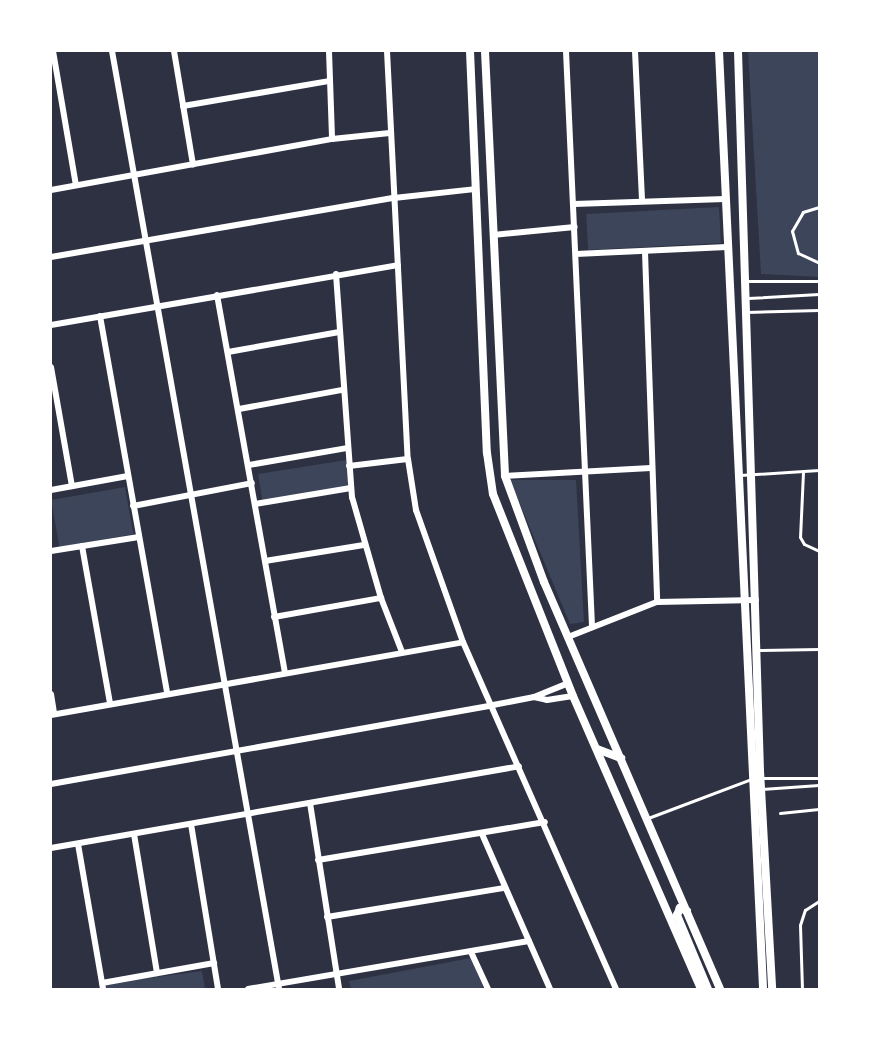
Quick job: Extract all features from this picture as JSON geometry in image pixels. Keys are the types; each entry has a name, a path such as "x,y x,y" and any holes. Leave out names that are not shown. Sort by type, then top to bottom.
{"street":[{"path":"53,51 76,185"},
{"path":"112,51 227,684 278,986"},
{"path":"174,51 193,165"},
{"path":"329,51 332,139"},
{"path":"387,51 408,459 423,535 463,642 545,822 616,989"},
{"path":"470,51 482,351 493,494 573,696 701,989"},
{"path":"484,51 505,476 568,637 720,989"},
{"path":"566,51 592,626"},
{"path":"635,51 642,201"},
{"path":"719,51 738,475 746,600 752,649 763,989"},
{"path":"738,51 756,600 752,649"},
{"path":"183,106 330,81"},
{"path":"51,190 332,139 390,133"},
{"path":"51,257 394,198 475,189"},
{"path":"574,204 725,199"},
{"path":"493,235 575,227"},
{"path":"576,254 727,247"},
{"path":"645,252 657,602"},
{"path":"51,325 398,265"},
{"path":"336,274 342,390 351,488 364,544 381,598 402,652"},
{"path":"729,278 746,280"},
{"path":"218,295 285,674"},
{"path":"730,298 746,298"},
{"path":"730,312 746,312"},
{"path":"100,316 167,694"},
{"path":"228,351 339,332"},
{"path":"482,351 498,350"},
{"path":"51,368 72,486"},
{"path":"238,409 342,390"},
{"path":"249,465 347,448"},
{"path":"349,466 408,459"},
{"path":"505,476 651,468"},
{"path":"51,490 128,476"},
{"path":"133,506 252,483"},
{"path":"255,504 351,488"},
{"path":"51,551 138,537"},
{"path":"265,561 364,544"},
{"path":"82,546 110,704"},
{"path":"274,617 381,598"},
{"path":"568,637 657,602 756,600"},
{"path":"51,694 53,714 463,642"},
{"path":"51,784 534,697 568,683"},
{"path":"534,697 547,700 573,696"},
{"path":"597,749 621,758"},
{"path":"51,848 519,766"},
{"path":"757,789 772,989"},
{"path":"310,803 339,989"},
{"path":"318,860 545,822"},
{"path":"191,824 218,989"},
{"path":"134,834 158,973"},
{"path":"482,834 550,989"},
{"path":"78,844 103,986 214,963"},
{"path":"665,903 676,886"},
{"path":"327,917 505,888"},
{"path":"687,911 680,908 677,915 708,989"},
{"path":"248,989 278,986 529,941"},
{"path":"471,952 488,989"}],"lane":[{"path":"819,207 803,212 792,231 798,253 819,263"},
{"path":"746,280 819,281"},
{"path":"746,298 819,294"},
{"path":"746,312 819,310"},
{"path":"738,475 819,470"},
{"path":"803,472 800,537 804,544 819,551"},
{"path":"752,649 819,649"},
{"path":"647,819 757,778 819,778"},
{"path":"757,789 819,785"},
{"path":"780,813 819,809"},
{"path":"802,989 800,925 805,910 819,901"}],"shaded area":[{"path":"748,51 819,51 819,277 761,274"},
{"path":"719,207 721,243 588,250 586,214"},
{"path":"346,460 351,492 263,506 258,474"},
{"path":"510,480 576,480 584,622 570,624"},
{"path":"125,487 133,534 59,547 51,500"},
{"path":"471,958 484,989 351,989 349,981"},
{"path":"202,971 205,989 105,989 104,984"}]}
